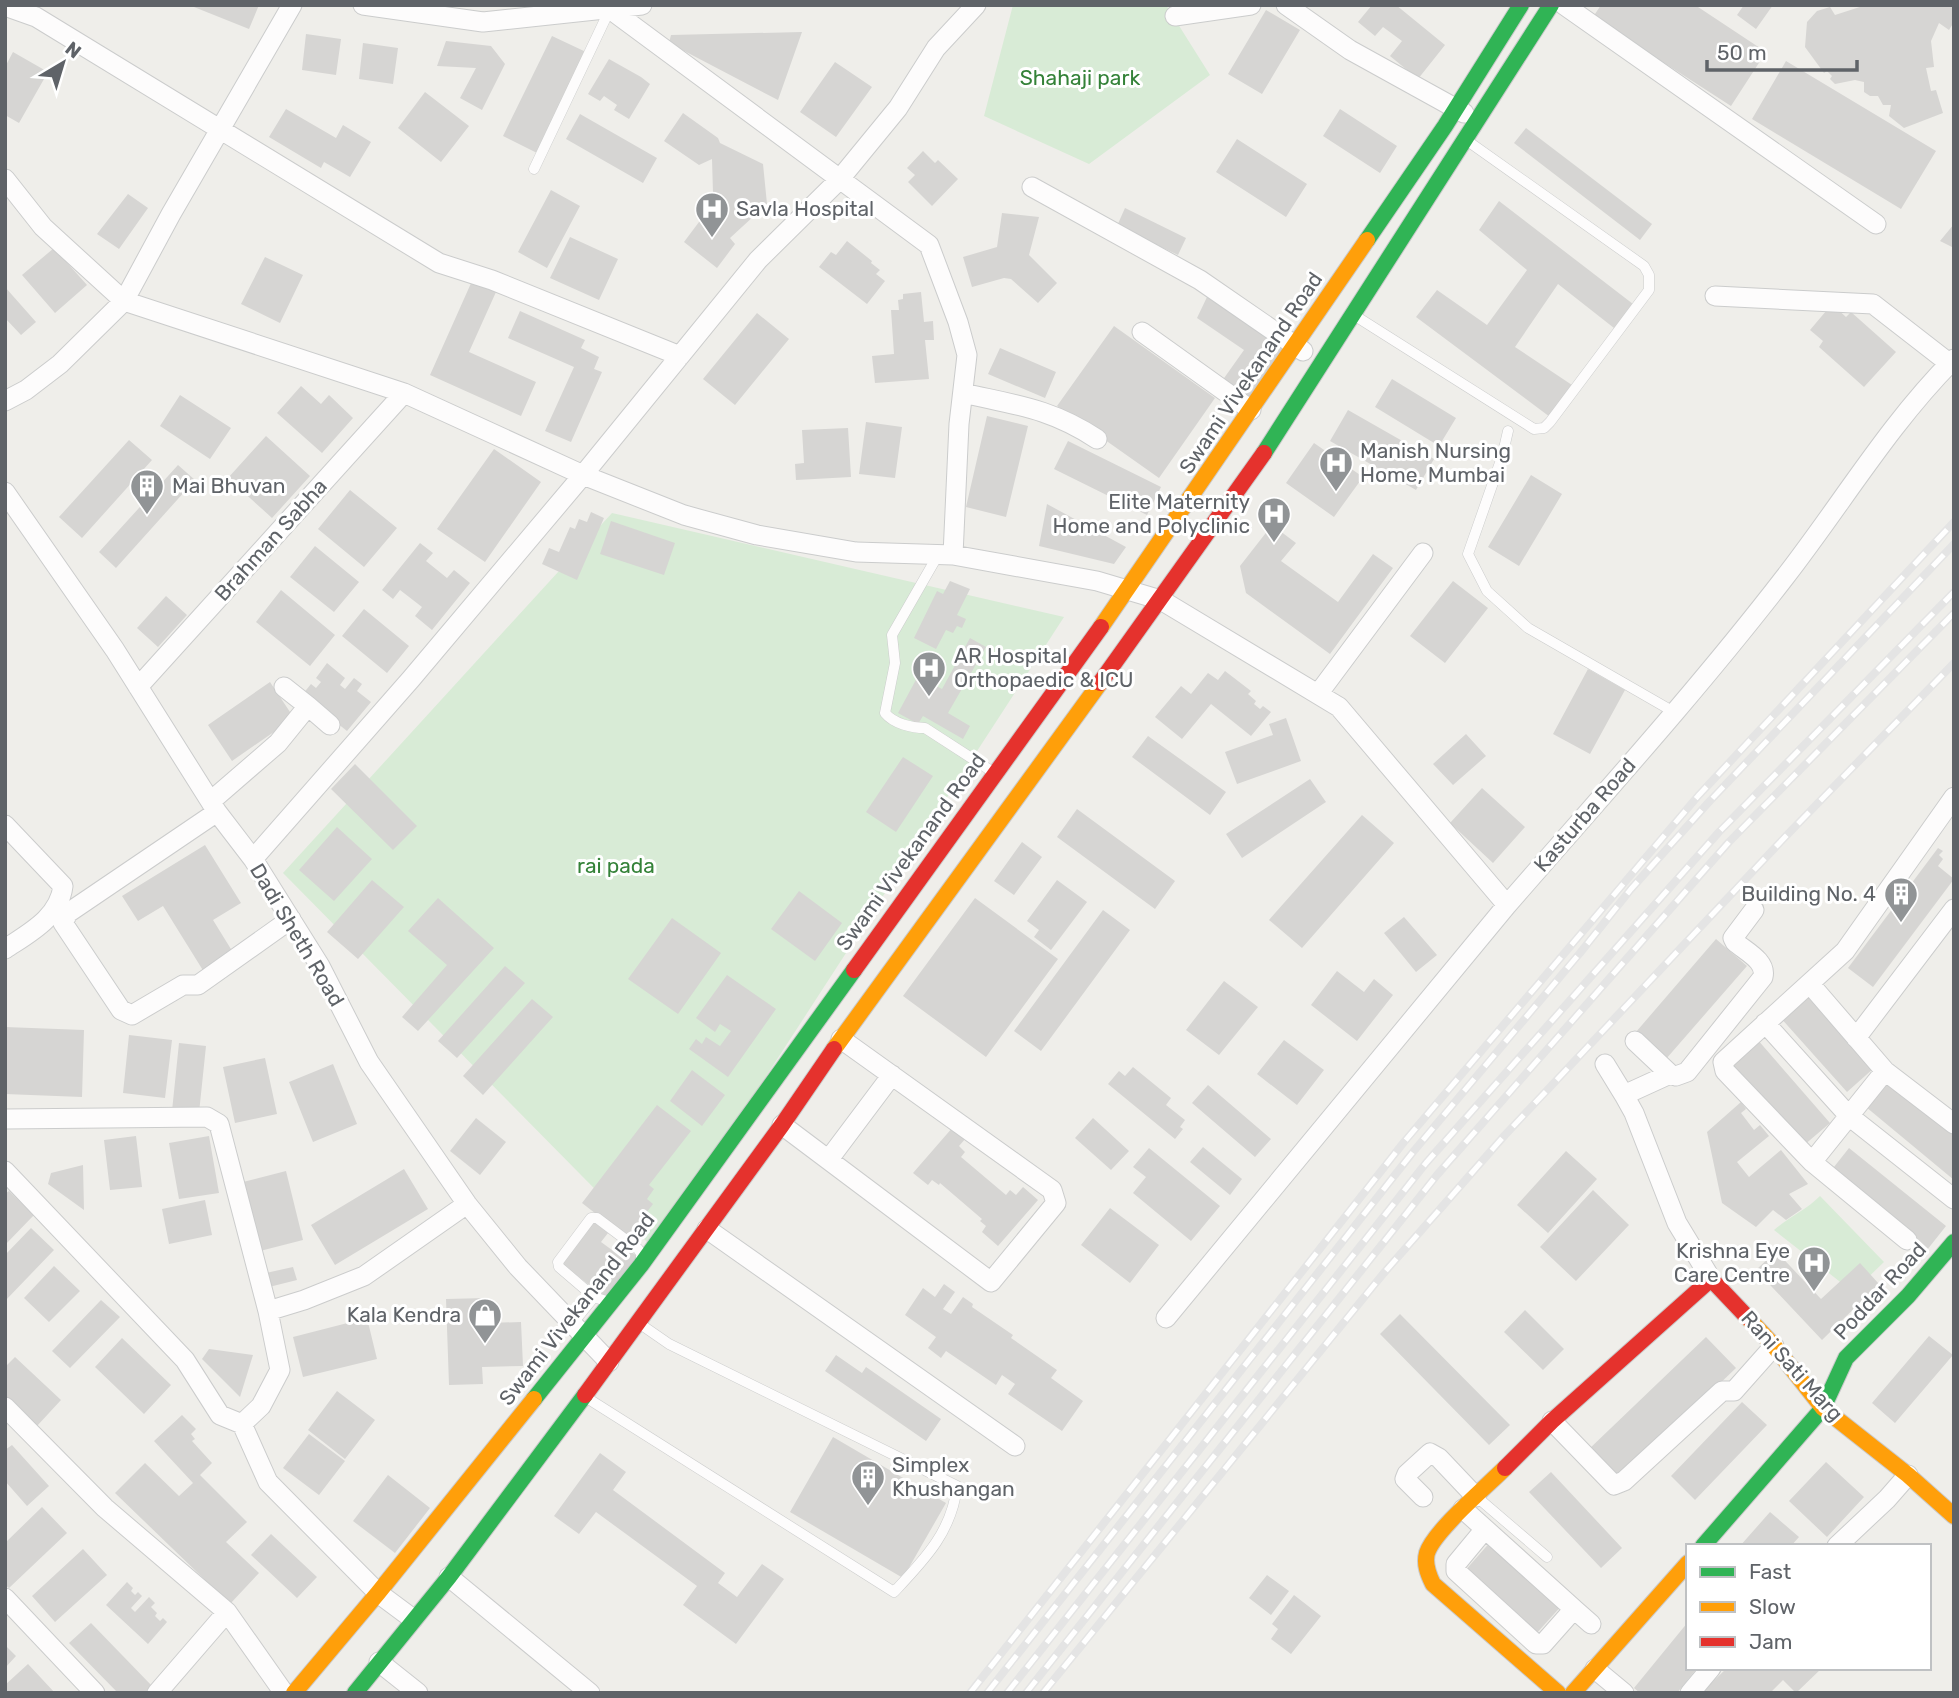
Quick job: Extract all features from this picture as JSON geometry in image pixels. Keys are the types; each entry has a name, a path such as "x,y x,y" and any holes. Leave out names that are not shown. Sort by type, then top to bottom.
{"main road":[{"name":"Swami Vivekanand Road","path":"355,1693 449,1577 639,1323 1282,428 1323,364 1340,307 1445,126 1521,5"},
{"name":"Swami Vivekanand Road","path":"294,1693 378,1593 578,1331 639,1264 1128,590 1296,347 1340,307 1465,140 1551,5"},
{"name":"Poddar Road","path":"1705,1544 1823,1408 1846,1358 1908,1296 1954,1242"},
{"name":"Rani Sati Marg","path":"1711,1279 1774,1346 1823,1408 1908,1475 1954,1516"},
{"path":"1558,1693 1433,1584 1424,1560 1433,1540 1552,1420 1711,1279"},
{"path":"1573,1693 1684,1575"}],"street":[{"path":"5,401 26,390 61,364 124,300 292,5"},
{"path":"363,5 483,22 642,5"},
{"path":"253,859 411,679 583,475 758,260 839,180 898,107 936,48 976,5"},
{"path":"1175,16 1251,5"},
{"path":"1286,5 1350,50 1457,108 1476,122"},
{"path":"1564,5 1876,224"},
{"path":"5,6 40,11 219,130 439,263 492,280 680,356"},
{"path":"611,7 929,245 958,322 967,355 946,554"},
{"path":"5,179 43,227 124,300 404,393 583,475 684,515 757,536 856,552 946,554 1097,581 1161,600 1339,707 1507,905"},
{"path":"1032,187 1200,280 1323,364"},
{"path":"1715,296 1873,304 1952,361"},
{"path":"1142,332 1251,410"},
{"name":"Kasturba Road","path":"1166,1318 1507,905 1674,712 1784,578 1888,436 1952,361"},
{"name":"Brahman Sabha","path":"138,687 404,393"},
{"path":"963,393 1033,408 1064,419 1097,439"},
{"name":"Dadi Sheth Road","path":"5,492 115,650 214,807 253,859 320,966 369,1062 467,1204 518,1267 609,1362"},
{"path":"1318,694 1423,554"},
{"path":"284,687 330,725"},
{"path":"291,919 198,985 183,985 132,1015 121,1010 62,923 68,913 214,807 278,743 308,706"},
{"path":"1907,1240 1812,1162 1723,1067 1726,1058 1845,951 1951,807"},
{"path":"5,825 63,886 61,900 44,922 5,949"},
{"path":"1856,1038 1954,909"},
{"path":"1635,1041 1670,1074 1676,1076 1687,1072 1763,977 1762,965 1735,942 1734,938 1735,932 1754,910"},
{"path":"1810,984 1885,1072 1954,1125"},
{"path":"1765,1023 1849,1116 1954,1199"},
{"path":"782,1125 991,1282 1056,1203 1052,1190 841,1039"},
{"name":"Rani Sati Marg","path":"1605,1064 1634,1113 1676,1223 1711,1279"},
{"path":"1812,1162 1885,1072"},
{"path":"1625,1095 1670,1074"},
{"path":"829,1159 892,1075"},
{"path":"5,1118 206,1117 219,1124 268,1311 280,1370 261,1406 242,1424"},
{"path":"5,1171 185,1360 220,1415 242,1424 268,1482 378,1593 413,1619"},
{"path":"268,1311 365,1276 467,1204"},
{"path":"707,1229 1015,1446"},
{"path":"1552,1420 1614,1485 1624,1481 1722,1391 1734,1391 1774,1346"},
{"path":"5,1407 105,1508 227,1612 284,1693"},
{"path":"1423,1497 1405,1479 1406,1474 1430,1453 1439,1458 1485,1528 1591,1624"},
{"path":"1839,1544 1908,1475"},
{"path":"1485,1528 1455,1568 1487,1600 1539,1645 1546,1643 1574,1609"},
{"path":"449,1577 590,1693"},
{"path":"5,1598 94,1693"},
{"path":"157,1693 227,1612"},
{"path":"379,1662 418,1693"},
{"path":"1595,1670 1624,1693"},
{"path":"1690,1693 1709,1670"}],"lane":[{"path":"534,169 611,7"},
{"path":"1340,307 1538,429 1550,422 1649,290 1649,275 1644,267 1445,126"},
{"path":"1508,431 1502,457 1468,554 1487,591 1528,628 1674,712"},
{"path":"946,554 892,635 895,663 885,713 891,719 916,729 925,728 994,773"},
{"path":"591,1218 597,1218 642,1255 639,1264 607,1301 594,1297 559,1267 558,1262 591,1218"},
{"path":"578,1331 594,1297"},
{"path":"584,1396 894,1592 933,1550 955,1505 957,1486 669,1344 639,1323"},
{"path":"1470,1503 1547,1556"}],"green space":[{"name":"Shahaji park","path":"1013,5 1166,5 1210,75 1089,164 984,116"},
{"name":"rai pada","path":"612,513 1064,617 654,1249 283,873"},
{"path":"1820,1196 1884,1262 1853,1292 1774,1230"}],"building":[{"path":"189,5 259,5 249,29"},
{"path":"1372,5 1396,5 1445,45 1418,79 1390,56 1402,41 1383,27 1375,36 1358,22"},
{"path":"1601,5 1695,5 1766,52 1731,106 1593,17"},
{"path":"1744,5 1773,5 1756,29 1737,15"},
{"path":"1866,5 1954,5 1954,22 1949,30 1939,23 1931,41 1934,67 1926,68 1931,91 1936,90 1943,113 1904,128 1889,116 1891,105 1883,105 1878,96 1870,96 1864,92 1864,82 1855,80 1835,84 1830,79 1832,76 1827,71 1824,73 1805,47 1807,22 1817,11 1830,7 1835,15"},
{"path":"1266,10 1300,30 1262,94 1228,74"},
{"path":"802,32 778,100 669,43 671,35"},
{"path":"306,34 341,39 336,75 302,70"},
{"path":"552,36 586,52 537,153 503,136"},
{"path":"446,41 491,46 505,64 482,110 460,98 476,68 437,66"},
{"path":"363,43 398,48 393,84 359,79"},
{"path":"13,52 48,72 19,123 5,115 5,67"},
{"path":"609,59 650,84 629,119 614,110 617,105 604,96 600,101 588,94"},
{"path":"1786,61 1936,151 1901,209 1752,119"},
{"path":"835,62 872,87 836,137 800,112"},
{"path":"425,92 469,126 441,162 398,128"},
{"path":"286,109 336,138 343,125 371,142 350,177 324,162 321,168 269,137"},
{"path":"1340,109 1397,146 1380,173 1323,136"},
{"path":"683,113 718,138 720,143 763,164 767,204 730,238 735,244 717,268 684,242 702,218 714,227 712,159 699,165 664,141"},
{"path":"580,114 657,158 643,183 566,139"},
{"path":"1526,128 1652,224 1640,240 1514,143"},
{"path":"1237,139 1307,184 1286,217 1216,172"},
{"path":"923,151 935,163 938,160 958,179 932,206 908,182 915,175 907,168"},
{"path":"551,190 580,206 547,268 518,252"},
{"path":"128,194 148,208 119,249 97,234"},
{"path":"1499,201 1633,304 1614,328 1558,284 1515,347 1572,385 1550,417 1416,317 1437,290 1487,325 1527,270 1479,230"},
{"path":"1125,208 1186,238 1178,255 1117,226"},
{"path":"1002,213 1039,217 1029,255 1057,283 1038,303 1011,279 1004,278 972,287 963,257 997,247"},
{"path":"1954,224 1954,248 1940,241"},
{"path":"570,237 618,259 599,300 550,278"},
{"path":"847,241 872,261 880,270 876,274 885,281 867,304 819,267 831,252 836,255"},
{"path":"54,248 87,285 55,313 22,275"},
{"path":"265,257 303,275 280,323 241,304"},
{"path":"472,281 496,292 469,352 536,382 521,416 430,375"},
{"path":"5,287 36,322 21,335 5,318"},
{"path":"921,292 924,322 933,321 934,340 925,340 929,379 875,383 872,356 894,354 891,310 899,310 898,300 903,299 903,294"},
{"path":"1207,297 1285,348 1250,401 1222,381 1244,350 1197,318"},
{"path":"1832,304 1846,317 1851,312 1896,352 1864,387 1819,347 1823,341 1810,330"},
{"path":"520,311 585,340 581,348 599,357 594,369 602,372 571,442 545,431 574,367 508,338"},
{"path":"757,313 789,339 735,405 703,379"},
{"path":"1114,326 1215,398 1159,478 1057,406"},
{"path":"1000,348 1056,372 1045,398 988,374"},
{"path":"1392,379 1456,418 1439,446 1375,407"},
{"path":"301,386 321,404 329,395 353,418 322,453 277,413"},
{"path":"180,395 231,428 210,459 160,426"},
{"path":"1348,410 1434,459 1416,490 1330,441"},
{"path":"987,416 1028,426 1006,517 966,507"},
{"path":"866,422 902,427 895,478 859,474"},
{"path":"848,428 851,477 796,480 795,464 804,463 802,430"},
{"path":"266,436 310,476 272,518 228,478"},
{"path":"129,440 152,460 82,538 59,517"},
{"path":"1068,441 1161,487 1147,515 1054,469"},
{"path":"1314,443 1363,477 1334,517 1286,483"},
{"path":"494,449 541,482 485,562 437,529"},
{"name":"Mai Bhuvan","path":"178,465 195,480 116,568 99,552"},
{"path":"1531,475 1562,494 1519,566 1488,547"},
{"path":"350,490 397,528 364,567 318,529"},
{"path":"1047,504 1126,547 1114,564 1039,546"},
{"path":"591,512 604,518 577,580 542,564 549,548 559,552 570,527 575,529 579,519 587,522"},
{"path":"611,521 675,543 664,575 600,554"},
{"path":"1272,525 1296,543 1281,561 1338,602 1373,554 1393,568 1330,654 1246,593 1240,566"},
{"path":"420,543 433,553 426,561 447,578 454,570 470,583 432,630 415,616 422,607 400,590 393,599 382,590"},
{"path":"315,546 359,582 334,612 290,577"},
{"path":"950,581 970,589 957,615 966,619 962,628 957,626 953,633 946,630 936,649 914,638 937,591 943,594"},
{"path":"1453,581 1488,608 1445,663 1410,636"},
{"path":"281,590 335,635 310,666 256,622"},
{"path":"166,596 187,615 158,647 137,628"},
{"path":"364,609 409,646 387,673 342,636"},
{"path":"970,638 986,647 948,713 970,726 963,739 923,716 918,724 898,713 918,676 942,689"},
{"path":"327,663 345,678 340,685 345,689 354,678 362,684 357,691 371,702 347,731 302,695 311,684 316,688 321,682 316,678"},
{"path":"1588,669 1625,690 1590,754 1553,734"},
{"path":"1225,671 1251,691 1248,694 1256,701 1254,704 1271,712 1251,736 1211,704 1182,739 1155,717 1181,686 1191,694 1208,673 1218,680"},
{"path":"270,682 294,718 232,761 208,725"},
{"path":"1286,718 1301,761 1237,784 1225,752 1273,735 1269,724"},
{"path":"1466,734 1486,756 1453,785 1433,764"},
{"path":"1148,736 1226,792 1210,815 1132,757"},
{"path":"903,757 933,776 896,832 866,812"},
{"path":"355,764 417,826 393,850 331,789"},
{"path":"1310,779 1326,802 1242,858 1226,834"},
{"path":"1482,788 1525,827 1493,863 1450,823"},
{"path":"1077,809 1175,881 1155,909 1057,837"},
{"path":"1362,815 1394,843 1302,948 1269,920"},
{"path":"337,827 372,859 334,901 299,870"},
{"path":"1022,842 1042,857 1014,895 994,881"},
{"path":"205,845 241,903 213,920 234,954 204,972 163,906 138,921 122,896"},
{"name":"Building No. 4","path":"1938,848 1943,851 1939,855 1943,859 1938,866 1954,879 1873,987 1848,968"},
{"path":"372,880 404,907 358,959 327,932"},
{"path":"1057,880 1087,902 1051,950 1034,937 1039,930 1027,921"},
{"path":"799,891 842,923 815,961 771,929"},
{"path":"438,898 494,948 418,1031 402,1017 447,965 408,931"},
{"path":"975,898 1058,959 986,1057 903,996"},
{"path":"1103,910 1130,930 1041,1051 1014,1031"},
{"path":"1404,917 1437,955 1416,972 1384,933"},
{"path":"672,918 721,953 678,1014 628,979"},
{"path":"1716,939 1747,966 1666,1059 1636,1032"},
{"path":"505,966 525,983 457,1058 438,1041"},
{"path":"1337,971 1364,992 1374,979 1393,995 1357,1041 1311,1005"},
{"path":"727,975 776,1009 728,1077 689,1049 696,1039 702,1044 706,1037 720,1046 731,1031 720,1024 715,1032 696,1018"},
{"path":"1224,981 1258,1007 1219,1055 1186,1030"},
{"path":"1806,992 1874,1068 1847,1092 1779,1016"},
{"path":"532,999 553,1017 483,1095 463,1076"},
{"path":"5,1027 84,1030 82,1097 5,1094"},
{"path":"129,1035 172,1040 165,1098 123,1093"},
{"path":"1757,1039 1830,1123 1803,1146 1730,1062"},
{"path":"1284,1040 1324,1070 1297,1105 1257,1074"},
{"path":"179,1043 206,1046 199,1113 172,1111"},
{"path":"265,1058 277,1114 235,1123 223,1067"},
{"path":"333,1064 357,1124 313,1142 289,1082"},
{"path":"1133,1067 1171,1098 1166,1105 1185,1120 1180,1127 1183,1129 1175,1139 1108,1084 1119,1071 1125,1076"},
{"path":"692,1070 725,1095 702,1126 670,1101"},
{"path":"1887,1081 1954,1136 1954,1180 1866,1107"},
{"path":"1208,1085 1271,1139 1255,1157 1192,1103"},
{"path":"1741,1102 1746,1109 1741,1113 1754,1130 1760,1125 1769,1136 1737,1162 1749,1177 1781,1150 1808,1184 1789,1194 1802,1209 1786,1220 1773,1210 1756,1227 1722,1203 1707,1132"},
{"path":"657,1105 691,1131 649,1185 654,1189 647,1199 653,1204 627,1238 582,1203"},
{"path":"476,1118 506,1142 480,1175 450,1151"},
{"path":"1093,1118 1129,1151 1111,1170 1075,1138"},
{"path":"953,1127 966,1138 959,1146 965,1152 961,1157 1006,1195 1010,1190 1016,1195 1023,1187 1038,1200 998,1246 982,1232 986,1226 980,1221 982,1219 940,1183 939,1185 932,1180 928,1185 913,1173"},
{"path":"136,1136 142,1187 110,1190 104,1140"},
{"path":"209,1136 219,1193 179,1199 169,1143"},
{"path":"1203,1147 1242,1179 1230,1195 1190,1162"},
{"path":"1149,1148 1220,1206 1191,1241 1133,1193 1146,1177 1133,1167"},
{"path":"1849,1148 1946,1226 1927,1250 1830,1172"},
{"path":"1566,1151 1597,1179 1548,1233 1517,1205"},
{"path":"83,1165 84,1210 48,1184 51,1173"},
{"path":"404,1169 428,1209 335,1265 311,1225"},
{"path":"286,1171 303,1240 260,1251 243,1182"},
{"path":"1593,1190 1629,1225 1576,1281 1540,1247"},
{"path":"9,1191 34,1215 5,1245 5,1194"},
{"path":"205,1200 212,1235 169,1244 162,1209"},
{"path":"1110,1208 1159,1245 1130,1283 1081,1245"},
{"path":"594,1222 608,1233 601,1242 612,1250 619,1242 638,1257 606,1298 562,1264"},
{"path":"31,1228 54,1250 5,1301 5,1255"},
{"path":"1776,1251 1821,1299 1860,1263 1879,1284 1822,1340 1756,1270"},
{"path":"54,1266 80,1291 49,1322 24,1298"},
{"path":"293,1267 297,1280 269,1287 266,1273"},
{"path":"944,1284 955,1292 943,1309 951,1314 963,1297 973,1304 972,1307 1013,1335 1011,1338 1057,1370 1051,1378 1083,1401 1062,1431 1008,1394 1015,1384 1002,1375 996,1385 946,1351 941,1358 928,1348 936,1337 905,1315 923,1288 935,1297"},
{"name":"Kala Kendra","path":"487,1298 488,1323 521,1322 523,1366 482,1367 483,1384 449,1385 446,1299"},
{"path":"101,1300 120,1317 70,1368 52,1351"},
{"path":"1525,1310 1564,1349 1543,1370 1504,1332"},
{"path":"1400,1314 1510,1425 1489,1445 1380,1334"},
{"path":"367,1318 377,1359 303,1377 293,1337"},
{"path":"1929,1336 1953,1355 1895,1423 1872,1403"},
{"path":"1706,1337 1736,1368 1617,1482 1587,1451"},
{"path":"122,1338 171,1385 144,1414 95,1367"},
{"path":"209,1349 253,1355 240,1397 202,1359"},
{"path":"836,1355 862,1373 866,1367 941,1419 926,1441 825,1371"},
{"path":"15,1357 61,1400 37,1426 5,1397 5,1367"},
{"path":"337,1391 375,1420 345,1459 308,1430"},
{"path":"1742,1402 1767,1425 1695,1500 1671,1476"},
{"path":"182,1415 196,1429 191,1434 195,1439 192,1441 212,1463 200,1475 247,1522 226,1542 259,1573 230,1604 115,1493 145,1463 179,1496 193,1483 154,1441"},
{"path":"309,1434 345,1461 319,1495 283,1468"},
{"name":"Simplex Khushangan","path":"833,1437 946,1503 903,1578 790,1512"},
{"path":"12,1445 49,1486 27,1506 5,1481 5,1450"},
{"path":"600,1453 626,1472 613,1490 725,1573 718,1583 737,1597 762,1564 784,1579 736,1644 683,1605 697,1586 596,1512 579,1534 554,1516"},
{"path":"1826,1462 1864,1497 1827,1537 1789,1501"},
{"path":"1551,1472 1622,1548 1601,1568 1529,1492"},
{"path":"388,1475 430,1508 395,1553 353,1521"},
{"path":"42,1507 67,1533 9,1588 5,1585 5,1543"},
{"path":"1770,1512 1799,1537 1793,1544 1742,1544"},
{"path":"271,1534 317,1577 297,1598 251,1555"},
{"path":"1492,1540 1564,1603 1535,1635 1463,1573"},
{"path":"83,1549 107,1575 55,1622 32,1596"},
{"path":"1267,1575 1289,1591 1271,1615 1249,1598"},
{"path":"127,1582 135,1595 138,1592 142,1596 131,1608 135,1612 149,1597 155,1603 151,1607 157,1613 155,1616 160,1621 163,1618 167,1622 148,1644 106,1605"},
{"path":"1294,1595 1321,1616 1291,1654 1271,1639 1278,1629 1272,1624"},
{"path":"91,1623 153,1687 147,1693 118,1693 69,1643"},
{"path":"1686,1624 1686,1670 1695,1670 1677,1693 1640,1693 1634,1688"},
{"path":"5,1645 16,1656 5,1668"},
{"path":"28,1664 55,1693 5,1693 5,1685"},
{"path":"1725,1670 1820,1670 1796,1693 1783,1680 1770,1693 1701,1693"}],"railway":[{"path":"970,1693 1404,1142 1698,796 1954,522"},
{"path":"987,1693 1413,1152 1631,889 1708,803 1954,544"},
{"path":"1007,1693 1426,1163 1719,832 1954,592"},
{"path":"1026,1693 1437,1175 1729,842 1954,613"},
{"path":"1043,1693 1383,1274 1505,1135 1786,836 1954,663"}],"traffic: fast":[{"path":"1367,240 1445,126 1521,5"},
{"path":"1264,453 1551,5"},
{"path":"534,1399 641,1265 854,970"},
{"path":"1705,1544 1823,1408 1846,1358 1908,1296 1954,1242"},
{"path":"355,1693 449,1577 585,1395"}],"traffic: slow":[{"path":"1101,627 1367,240"},
{"path":"834,1049 1100,683"},
{"path":"1748,1318 1823,1408 1908,1475 1954,1516"},
{"path":"294,1693 534,1399"},
{"path":"1505,1468 1439,1533 1427,1553 1427,1569 1433,1584 1558,1693"},
{"path":"1573,1693 1686,1565"}],"traffic: jam":[{"path":"1100,683 1264,453"},
{"path":"854,970 1101,627"},
{"path":"585,1395 782,1125 834,1049"},
{"path":"1505,1468 1552,1421 1711,1279 1748,1318"}],"place":[{"name":"Savla Hospital","path":"712,239"},
{"name":"Manish Nursing Home, Mumbai","path":"1336,493"},
{"name":"Mai Bhuvan","path":"147,516"},
{"name":"Elite Maternity Home and Polyclinic","path":"1274,544"},
{"name":"AR Hospital Orthopaedic & ICU","path":"929,698"},
{"name":"Building No. 4","path":"1901,924"},
{"name":"Krishna Eye Care Centre","path":"1814,1293"},
{"name":"Kala Kendra","path":"485,1345"},
{"name":"Simplex Khushangan","path":"868,1507"}]}
